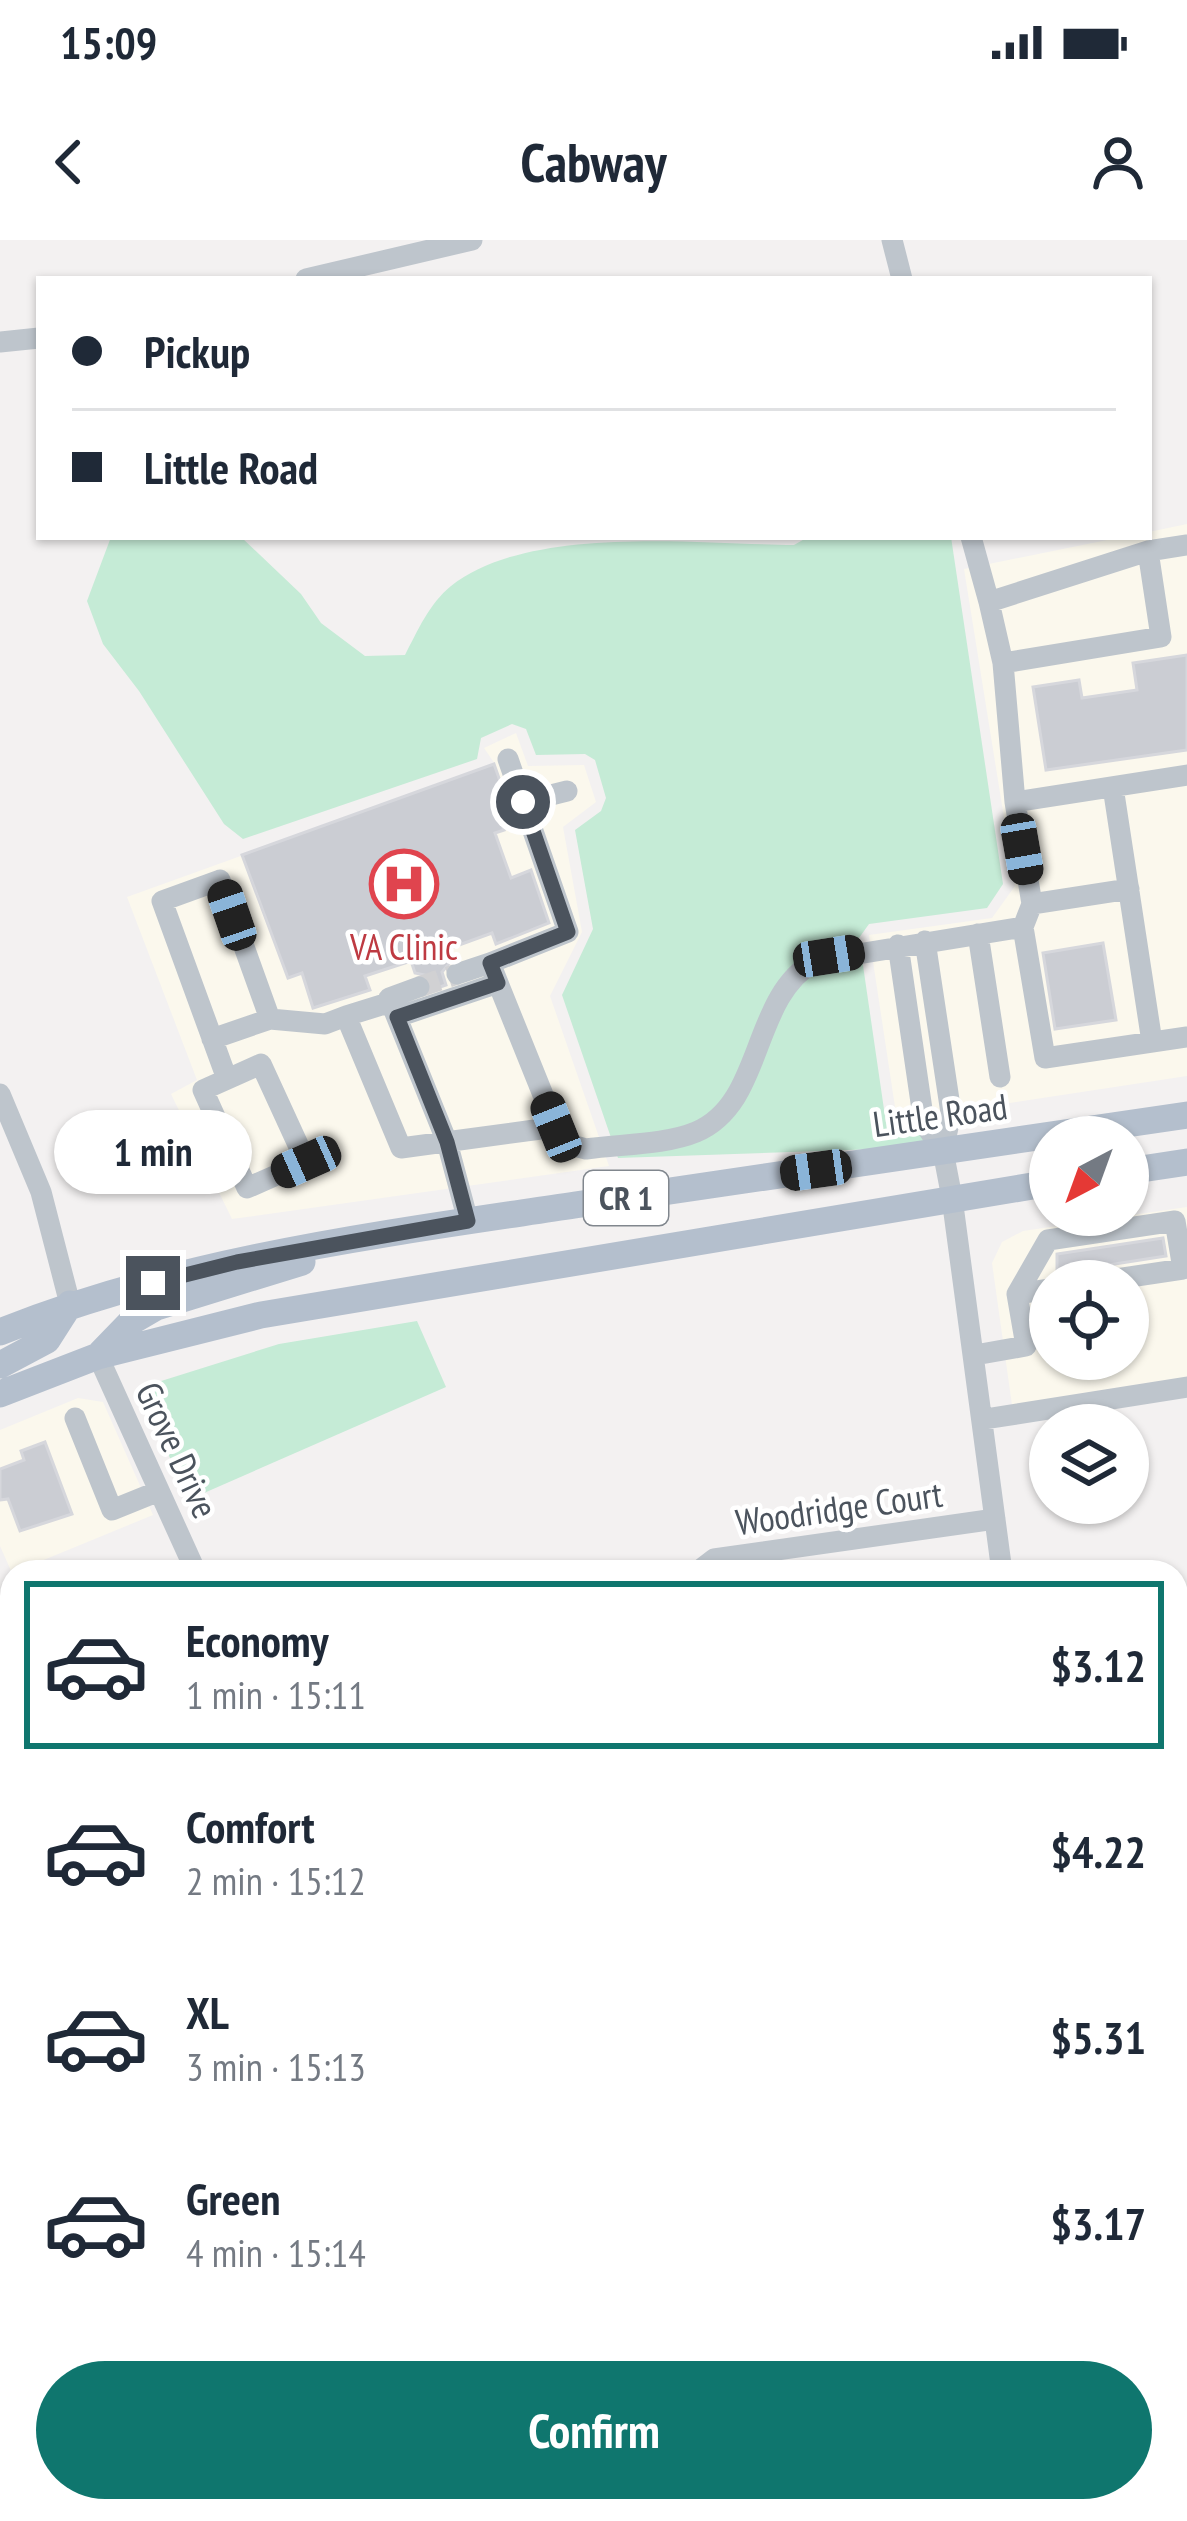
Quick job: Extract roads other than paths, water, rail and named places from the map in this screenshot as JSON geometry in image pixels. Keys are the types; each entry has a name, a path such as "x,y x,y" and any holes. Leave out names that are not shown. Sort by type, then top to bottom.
{"main road":[{"name":"Little Road","path":"0,1332 70,1304 237,1262 333,1244 1187,1115"},
{"path":"1149,1168 1187,1162"},
{"name":"CR 1","path":"0,1394 98,1356 261,1315 1029,1186"},
{"path":"98,1356 133,1321 156,1307 295,1266 333,1244"},
{"path":"0,1365 47,1340 70,1304"}],"street":[{"path":"319,276 472,240"},
{"path":"892,240 901,276"},
{"path":"0,342 36,338"},
{"path":"972,540 1003,663 1015,802 1032,904 1023,927 1045,1058 1187,1037"},
{"path":"988,602 1148,551 1187,545"},
{"path":"1003,663 1161,637 1148,551"},
{"path":"212,1039 270,1019 325,1024 392,1005 494,973 568,932 508,759"},
{"path":"1015,802 1187,775"},
{"path":"1113,787 1152,1042"},
{"path":"523,802 567,791"},
{"path":"227,1079 162,901 220,880 270,1019"},
{"path":"1032,904 1129,889"},
{"path":"494,973 556,1127 572,1145 586,1149 693,1134 723,1113 788,981 829,956 1023,927"},
{"path":"978,934 1000,1077"},
{"path":"925,941 951,1113 943,1151 985,1419 1000,1560"},
{"path":"898,945 924,1123 943,1151"},
{"path":"457,974 494,973"},
{"path":"392,1005 419,987"},
{"path":"392,1005 447,1142 468,1221"},
{"path":"346,1016 400,1148 556,1127"},
{"path":"261,1064 306,1162 247,1188 202,1090 227,1079 261,1064"},
{"path":"0,1094 41,1192 70,1304"},
{"path":"1149,1222 1175,1221 1183,1269 1149,1274"},
{"path":"975,1355 1026,1346 1017,1294 1048,1240 1060,1236"},
{"path":"1017,1294 1029,1292"},
{"name":"Grove Drive","path":"98,1356 191,1560"},
{"path":"985,1419 1187,1387"},
{"path":"75,1418 112,1510 159,1491"},
{"name":"Woodridge Court","path":"713,1560 994,1519"}],"tunnel":[{"path":"419,987 457,974"}],"place":[{"name":"VA Clinic","path":"404,884"}]}
